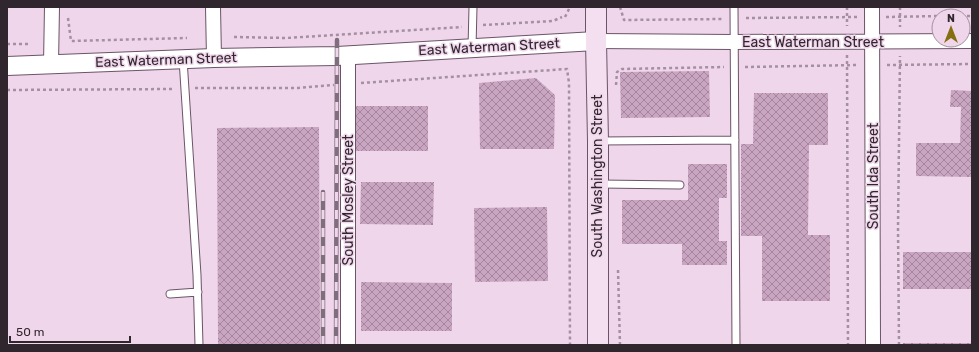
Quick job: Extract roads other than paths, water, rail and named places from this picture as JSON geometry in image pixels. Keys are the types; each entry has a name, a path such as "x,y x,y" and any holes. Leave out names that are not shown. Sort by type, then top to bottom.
{"main road":[{"name":"South Washington Street","path":"596,7 598,141 598,345"}],"street":[{"path":"51,64 52,7"},
{"path":"214,7 214,58"},
{"name":"South Ida Street","path":"872,12 873,345"},
{"name":"East Waterman Street","path":"7,66 214,58 337,56 596,41 972,41"},
{"name":"South Mosley Street","path":"348,55 348,345"}],"lane":[{"path":"472,49 473,7"},
{"path":"734,7 736,345"},
{"path":"183,59 198,292 199,345"},
{"path":"598,141 735,140"},
{"path":"598,184 680,185"},
{"path":"170,294 198,292"}],"railway":[{"path":"336,345 337,40"},
{"path":"323,192 323,345"}]}
